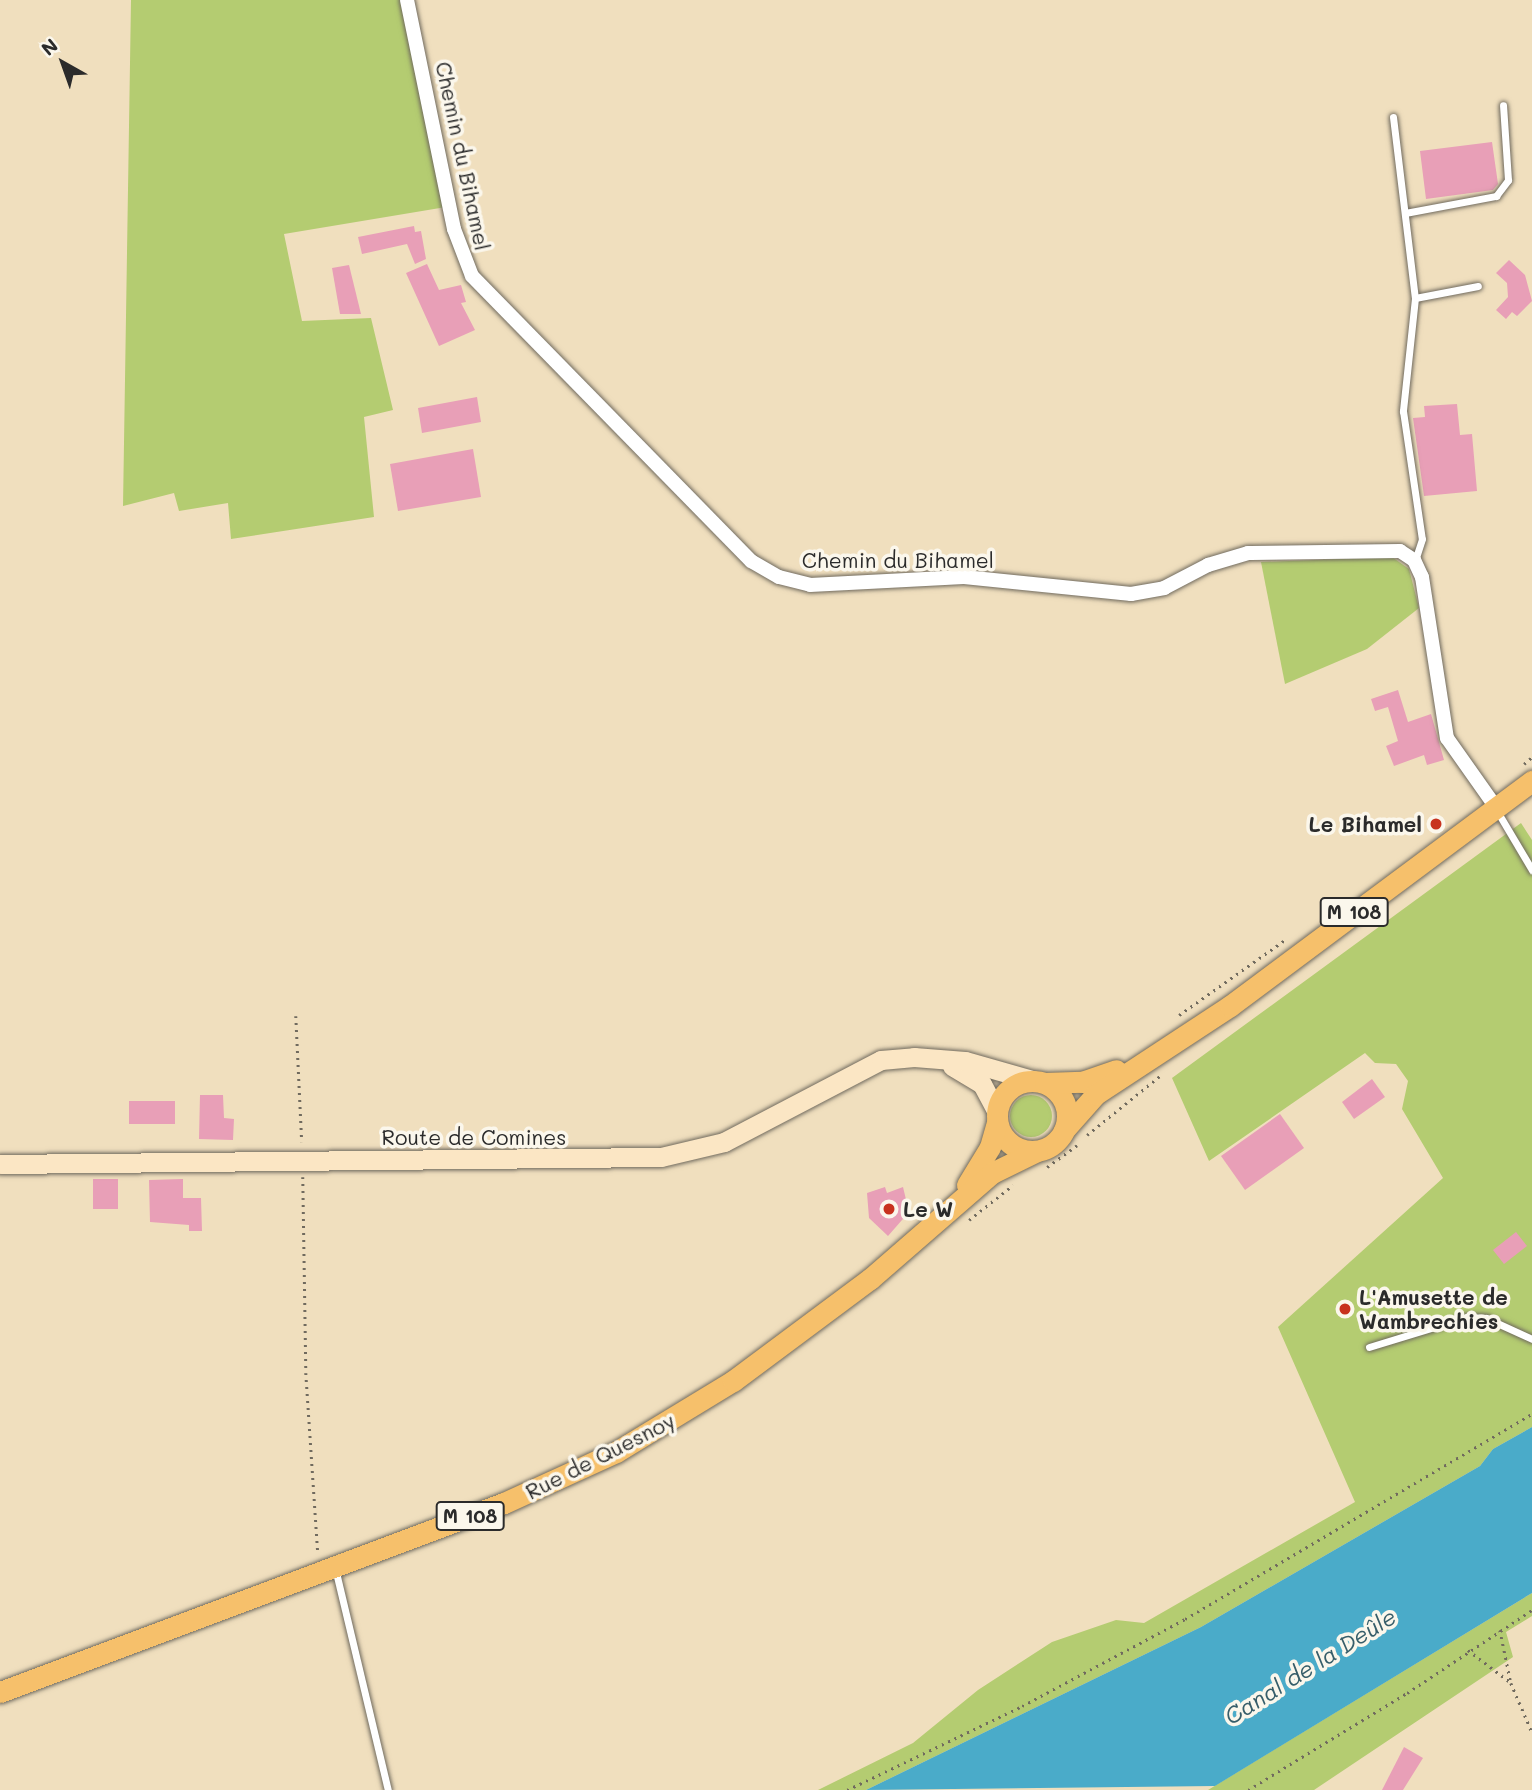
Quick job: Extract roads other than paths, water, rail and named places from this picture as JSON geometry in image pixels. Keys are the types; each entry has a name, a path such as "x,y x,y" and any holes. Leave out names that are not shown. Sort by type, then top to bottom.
{"main road":[{"name":"M 108","path":"1064,1130 1087,1101 1175,1043 1495,806 1524,775"},
{"name":"M 108","path":"1040,1082 1091,1080 1175,1043"},
{"path":"1040,1082 1063,1100 1064,1130 1038,1161 1009,1143 997,1117 1007,1090 1040,1082"},
{"name":"Rue de Quesnoy","path":"954,1204 981,1165 997,1117"},
{"name":"Rue de Quesnoy","path":"0,1692 328,1560 540,1488 656,1430 733,1381 853,1292 954,1204 1010,1161 1038,1161"}],"street":[{"name":"Chemin du Bihamel","path":"407,0 454,229 472,276 760,568 810,584 964,577 1116,594 1154,591 1217,561 1248,553 1392,550 1414,561"},
{"path":"1414,561 1426,600 1447,738 1495,806"},
{"name":"Route de Comines","path":"0,1164 634,1158 687,1154 747,1131 858,1069 881,1060 925,1057 965,1061 1040,1082"},
{"name":"Route de Comines","path":"925,1057 973,1076 991,1095 997,1117"}],"lane":[{"path":"1405,213 1496,196 1508,180 1503,105"},
{"path":"1393,117 1415,298 1403,411 1422,539 1414,561"},
{"path":"1415,298 1478,286"},
{"path":"1495,806 1504,829 1532,870"},
{"path":"1369,1348 1466,1317 1486,1318 1532,1339"},
{"path":"328,1560 388,1790"}],"water":[{"name":"Canal de la Deûle","path":"1532,1427 1532,1593 1215,1786 866,1790 1201,1627 1480,1466 1493,1449"}],"place":[{"name":"Le Bihamel","path":"1436,824"},
{"name":"Le W","path":"889,1209"},
{"name":"L'Amusette de Wambrechies","path":"1345,1309"}]}
